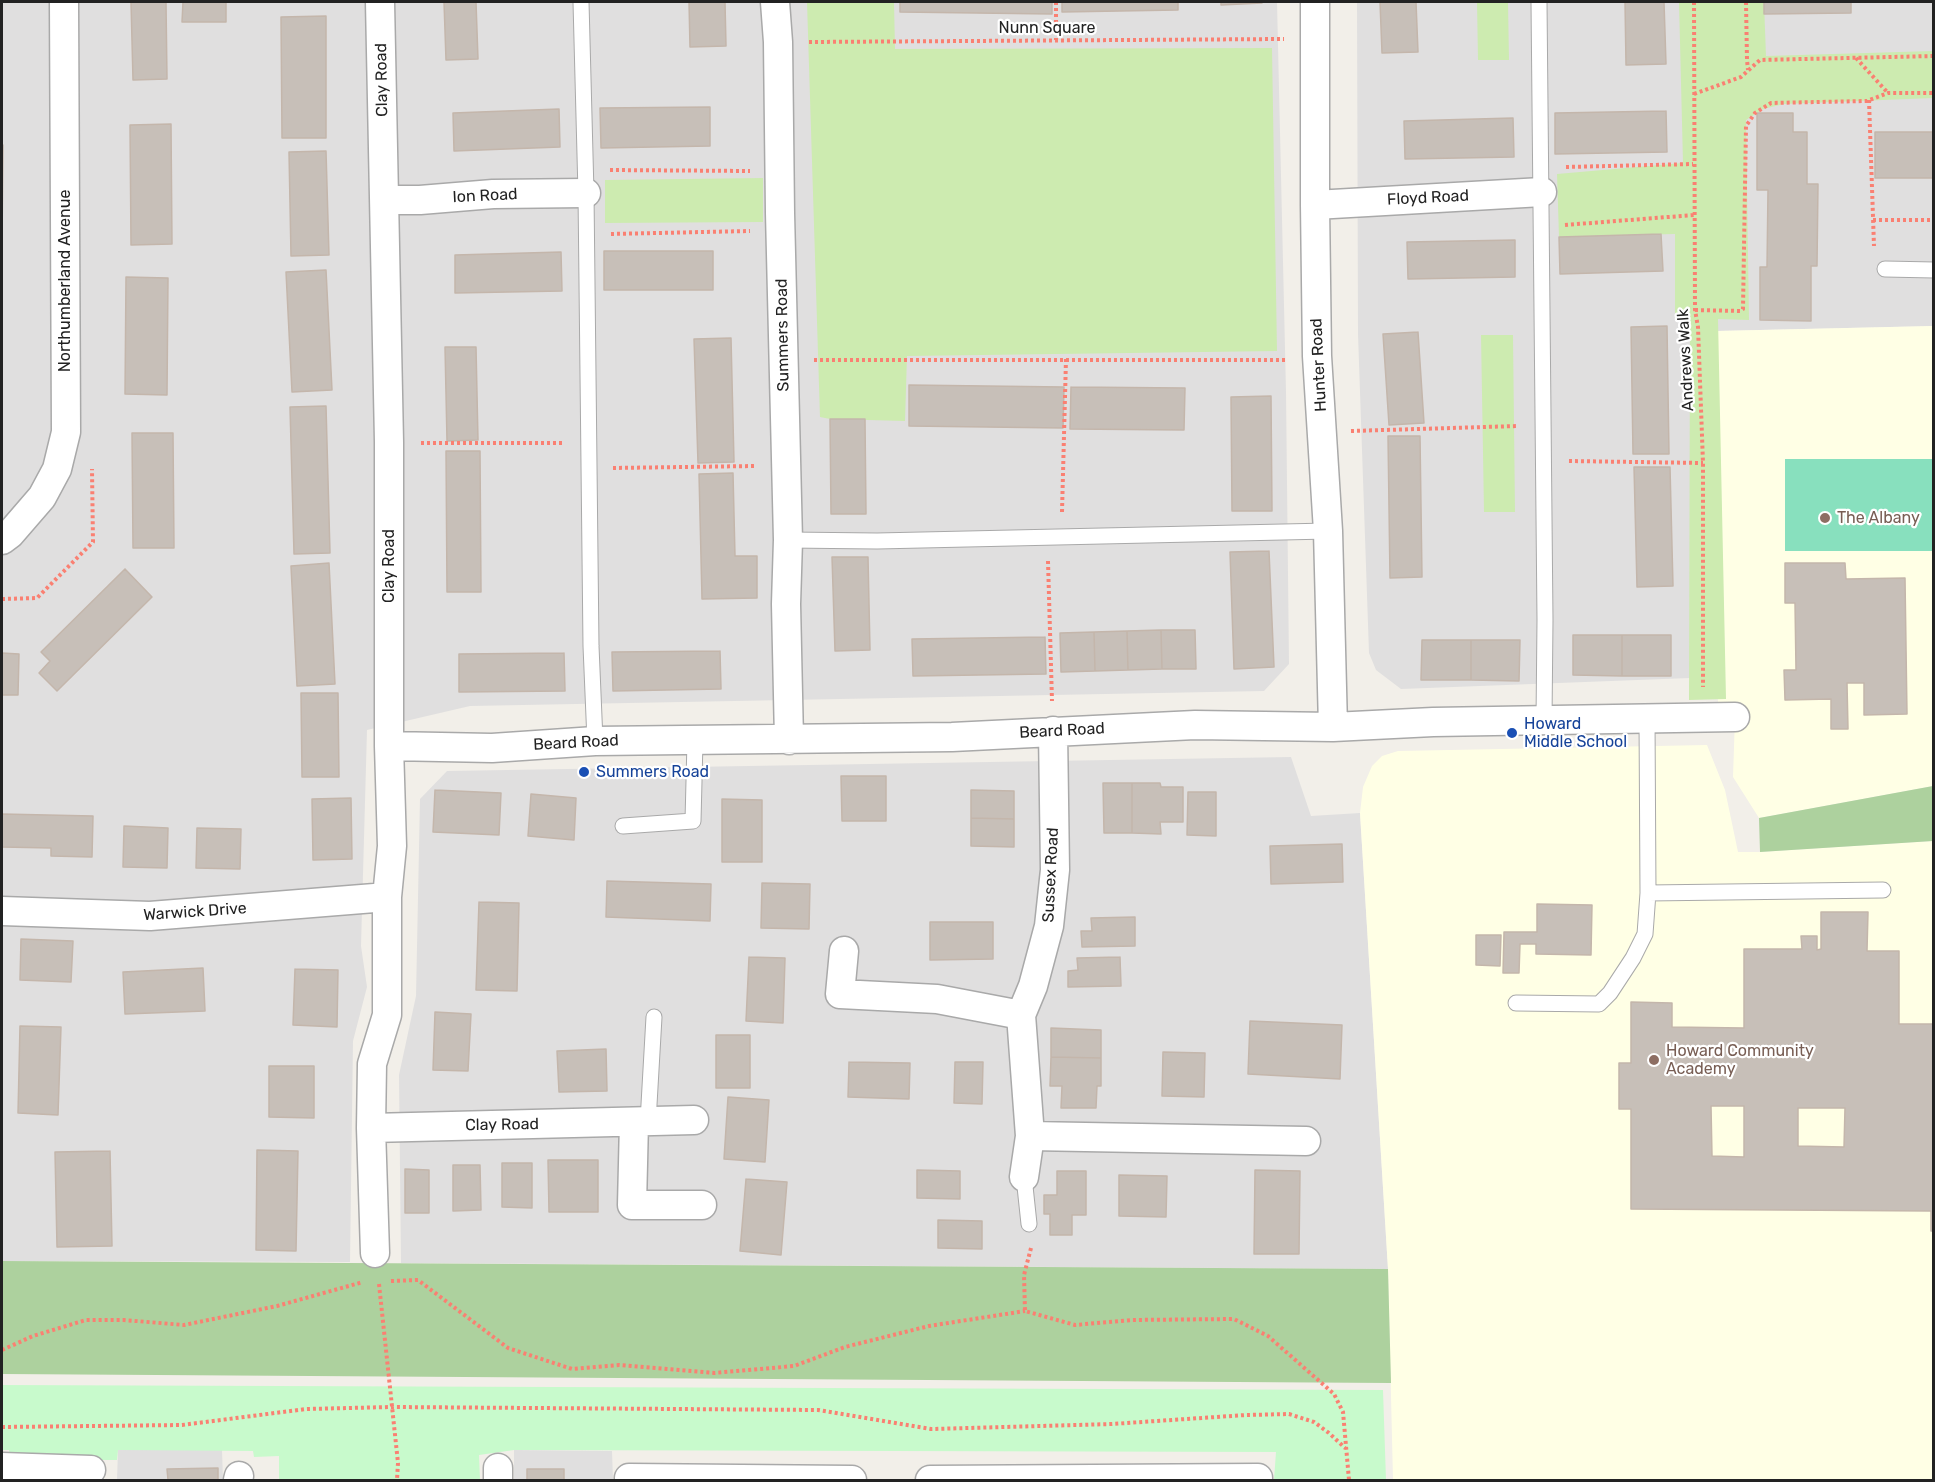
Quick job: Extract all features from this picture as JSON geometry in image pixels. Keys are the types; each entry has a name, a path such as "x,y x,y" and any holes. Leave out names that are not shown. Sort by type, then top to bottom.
{"street":[{"name":"Northumberland Avenue","path":"2,540 42,497 57,469 66,432 64,2"},
{"name":"Clay Road","path":"375,1253 371,1128 372,1064 387,1015 387,897 392,846 389,746 389,442 380,2"},
{"name":"Summers Road","path":"775,2 778,42 788,540 786,604 789,740"},
{"name":"Hunter Road","path":"1315,2 1317,356 1328,531 1333,727"},
{"name":"Floyd Road","path":"1315,205 1542,180"},
{"name":"Ion Road","path":"385,200 420,200 493,194 586,182"},
{"name":"Beard Road","path":"389,746 492,748 595,741 952,737 1195,725 1333,727 1432,722 1735,717"},
{"name":"Sussex Road","path":"1024,1177 1030,1136 1021,1015 1033,986 1049,926 1054,870 1053,731"},
{"name":"Warwick Drive","path":"2,911 150,916 387,897"},
{"path":"844,951 840,994 937,999 1021,1015"},
{"name":"Clay Road","path":"371,1128 694,1120"},
{"path":"641,1122 632,1204 702,1205"},
{"path":"1030,1136 1306,1141"},
{"path":"2,1467 91,1470"},
{"path":"629,1478 852,1480"},
{"path":"930,1480 1257,1478"}],"lane":[{"path":"581,2 586,182 591,646 595,741"},
{"path":"1539,2 1544,720"},
{"path":"1885,269 1934,270"},
{"path":"788,540 877,541 1328,531"},
{"path":"1516,1003 1599,1004 1610,993 1633,958 1645,934 1648,893 1647,718"},
{"path":"623,826 693,821 695,741"},
{"path":"1648,893 1883,890"},
{"path":"641,1122 654,1017"},
{"path":"1024,1177 1029,1224"}],"path":[{"path":"1056,2 1056,40"},
{"name":"Andrews Walk","path":"1694,2 1695,310 1698,327 1703,462 1703,716"},
{"path":"1746,2 1749,70"},
{"name":"Nunn Square","path":"778,42 1316,38"},
{"path":"1694,94 1741,77 1760,60 1934,56"},
{"path":"1856,58 1888,93"},
{"path":"1695,310 1740,311 1743,309 1746,126 1755,113 1771,103 1869,100 1888,93 1934,93"},
{"path":"1869,100 1875,261 1885,269"},
{"path":"1542,180 1694,164"},
{"path":"586,182 779,171"},
{"path":"1540,227 1694,215"},
{"path":"1873,220 1934,220"},
{"path":"586,235 781,230"},
{"path":"783,360 1289,360 1317,356"},
{"path":"1053,731 1054,536 1066,359"},
{"path":"1322,432 1543,425"},
{"path":"389,442 589,443"},
{"path":"1543,461 1703,462"},
{"path":"589,469 786,465"},
{"path":"2,599 37,598 93,542 92,466"},
{"path":"1025,1311 1024,1275 1031,1250 1029,1224"},
{"path":"2,1350 33,1336 86,1320 124,1320 184,1325 277,1306 361,1282 418,1280 508,1348 572,1369 619,1365 714,1373 794,1366 845,1347 929,1326 1025,1311 1075,1325 1132,1320 1234,1319 1268,1336 1334,1394 1343,1412 1349,1480"},
{"path":"378,1282 398,1463 397,1480"},
{"path":"2,1427 182,1425 306,1409 392,1407 818,1410 931,1429 1112,1424 1288,1414 1314,1422 1345,1448"}],"shaded area":[{"path":"2,2 1277,2 1286,392 1289,664 1264,691 470,706 367,730 361,946 367,987 353,1041 350,1262 2,1261"},
{"path":"1357,2 1933,2 1933,326 1717,331 1691,327 1690,678 1401,689 1376,670 1369,653 1358,334"},
{"name":"The Albany","path":"1933,326 1933,786 1759,818 1733,777 1735,717 1718,705 1717,331"},
{"name":"Howard Community Academy","path":"1707,745 1725,790 1738,852 1933,841 1933,1480 1393,1480 1388,1269 1360,813 1363,787 1372,766 1382,756 1398,751"},
{"path":"1291,757 1311,816 1360,813 1388,1269 401,1263 399,1075 416,996 420,799 447,771"},
{"path":"118,1450 222,1450 223,1480 117,1480"},
{"path":"514,1450 612,1451 613,1480 514,1480"}],"green space":[{"path":"807,2 894,2 895,49 1272,48 1277,351 907,356 905,421 820,417"},
{"path":"1477,2 1508,2 1509,60 1478,60"},
{"path":"1679,2 1764,2 1766,56 1933,51 1933,98 1784,104 1763,109 1746,120 1749,320 1718,319 1726,699 1689,700 1690,319 1675,318 1675,234 1559,237 1557,174 1683,163"},
{"path":"763,178 763,222 605,223 605,180"},
{"path":"1481,335 1513,335 1515,512 1484,512"},
{"path":"1785,459 1933,459 1933,551 1785,551"},
{"path":"1933,786 1933,841 1760,852 1759,818"},
{"path":"2,1261 1388,1269 1391,1383 2,1374"},
{"path":"2,1385 1383,1390 1386,1480 1274,1480 1276,1452 514,1450 479,1455 480,1480 279,1480 279,1456 254,1457 253,1451 118,1450 117,1460 11,1460 9,1450 2,1450"}],"building":[{"path":"131,2 166,2 167,79 133,80"},
{"path":"183,2 226,2 226,22 182,22"},
{"path":"444,2 476,2 478,59 446,60"},
{"path":"689,2 725,2 726,46 690,47"},
{"path":"900,2 1052,2 1052,14 900,12"},
{"path":"1062,2 1178,2 1178,10 1062,12"},
{"path":"1221,2 1262,2 1262,3 1221,5"},
{"path":"1380,2 1416,2 1418,52 1382,53"},
{"path":"1625,2 1664,2 1666,64 1626,65"},
{"path":"1764,2 1851,2 1851,13 1764,14"},
{"path":"326,16 326,138 282,138 281,17"},
{"path":"710,107 710,146 601,148 600,108"},
{"path":"559,109 560,147 454,151 453,113"},
{"path":"1666,111 1667,152 1555,154 1555,113"},
{"path":"1757,113 1793,113 1793,132 1807,132 1807,184 1818,184 1817,266 1811,266 1811,321 1760,320 1760,267 1767,267 1768,190 1757,190"},
{"path":"1513,118 1514,157 1405,159 1404,121"},
{"path":"171,124 172,244 131,245 130,125"},
{"path":"1875,132 1934,132 1934,178 1875,178"},
{"path":"2,145 3,145 2,243"},
{"path":"326,151 329,255 291,256 289,152"},
{"path":"1661,234 1663,271 1560,274 1559,237"},
{"path":"1515,240 1515,277 1408,279 1407,242"},
{"path":"604,251 713,251 713,290 604,290"},
{"path":"561,252 562,291 455,293 455,255"},
{"path":"326,270 332,390 292,392 286,272"},
{"path":"126,277 168,278 167,395 125,394"},
{"path":"1667,326 1669,454 1633,454 1631,327"},
{"path":"1418,332 1424,423 1389,425 1383,334"},
{"path":"731,338 734,462 698,463 694,339"},
{"path":"445,347 476,347 478,440 447,441"},
{"path":"909,385 1064,387 1063,428 909,426"},
{"path":"1071,387 1185,388 1184,430 1070,429"},
{"path":"1271,396 1272,511 1232,511 1231,397"},
{"path":"326,406 330,553 294,554 290,407"},
{"path":"830,419 865,419 866,514 831,514"},
{"path":"132,433 173,433 174,548 133,548"},
{"path":"1388,436 1420,436 1422,577 1390,578"},
{"path":"446,451 480,451 481,592 447,592"},
{"path":"1634,467 1670,467 1673,586 1637,587"},
{"path":"733,473 735,556 757,556 757,598 702,599 699,474"},
{"path":"1269,551 1274,667 1234,669 1230,552"},
{"path":"832,557 868,557 870,650 835,651"},
{"path":"329,563 335,684 297,686 291,566"},
{"path":"1785,563 1845,563 1846,579 1905,578 1907,714 1864,715 1864,683 1847,683 1848,729 1831,729 1831,699 1785,700 1784,670 1796,670 1795,603 1785,603"},
{"path":"125,569 152,597 57,691 39,673 50,661 41,652"},
{"path":"1161,630 1162,669 1128,670 1127,631"},
{"path":"1161,630 1195,630 1196,669 1162,669"},
{"path":"1127,631 1128,670 1095,671 1094,632"},
{"path":"1094,632 1095,671 1061,672 1060,633"},
{"path":"1573,635 1622,635 1622,676 1573,675"},
{"path":"1622,635 1671,635 1671,676 1622,676"},
{"path":"1045,637 1046,674 913,676 912,639"},
{"path":"1422,640 1471,640 1471,680 1421,680"},
{"path":"1471,640 1520,640 1519,681 1471,680"},
{"path":"720,651 721,689 613,691 612,652"},
{"path":"2,653 19,654 18,695 2,695"},
{"path":"564,653 565,691 459,692 459,654"},
{"path":"301,693 338,693 339,777 302,777"},
{"path":"841,776 886,776 886,821 842,821"},
{"path":"1103,783 1132,783 1132,833 1104,833"},
{"path":"1132,783 1160,783 1161,787 1183,787 1183,822 1160,822 1161,834 1132,833"},
{"path":"435,790 501,793 499,835 433,832"},
{"path":"971,790 1014,791 1014,819 971,818"},
{"path":"1188,792 1216,792 1216,836 1187,835"},
{"path":"531,794 576,798 574,840 528,836"},
{"path":"351,798 352,859 313,860 312,799"},
{"path":"722,799 762,800 762,862 722,862"},
{"path":"2,814 93,816 92,857 51,856 51,848 2,847"},
{"path":"971,818 1014,819 1014,847 971,846"},
{"path":"124,826 168,828 167,868 123,867"},
{"path":"197,828 241,829 240,869 196,868"},
{"path":"1342,844 1343,882 1271,884 1270,846"},
{"path":"607,881 711,884 710,921 606,917"},
{"path":"762,883 810,884 809,929 761,928"},
{"path":"479,902 519,903 517,991 476,990"},
{"path":"1537,904 1592,905 1591,955 1536,954 1536,944 1520,944 1519,973 1503,973 1504,932 1537,932"},
{"path":"1821,912 1868,912 1867,951 1899,951 1899,1024 1934,1024 1934,1231 1931,1231 1931,1211 1631,1209 1631,1109 1619,1109 1619,1063 1631,1063 1631,1002 1672,1003 1672,1027 1744,1028 1744,949 1802,949 1801,936 1817,936 1817,950 1821,949","holes":["1711,1106 1744,1106 1744,1157 1712,1156","1798,1108 1845,1108 1844,1147 1798,1146"]},
{"path":"1135,917 1135,946 1082,947 1081,931 1092,931 1091,918"},
{"path":"930,922 993,922 993,959 930,960"},
{"path":"1476,935 1501,935 1500,966 1476,965"},
{"path":"21,939 73,941 71,982 20,980"},
{"path":"749,957 785,958 783,1023 746,1021"},
{"path":"1120,957 1121,986 1068,987 1068,971 1078,970 1077,958"},
{"path":"203,968 205,1011 125,1014 123,972"},
{"path":"295,969 338,970 337,1027 293,1025"},
{"path":"435,1012 471,1014 468,1071 433,1070"},
{"path":"1250,1021 1342,1025 1340,1079 1248,1074"},
{"path":"20,1026 61,1027 58,1115 18,1113"},
{"path":"1051,1028 1101,1030 1101,1058 1051,1057"},
{"path":"716,1035 750,1035 750,1088 716,1088"},
{"path":"606,1049 607,1091 559,1092 557,1051"},
{"path":"1163,1052 1205,1053 1204,1097 1162,1096"},
{"path":"1051,1057 1101,1058 1101,1086 1097,1086 1096,1108 1061,1108 1062,1086 1050,1086"},
{"path":"849,1062 910,1063 909,1099 848,1097"},
{"path":"955,1062 983,1062 982,1104 954,1103"},
{"path":"269,1066 314,1066 314,1118 269,1117"},
{"path":"728,1097 769,1100 765,1162 724,1159"},
{"path":"257,1150 298,1151 296,1251 256,1250"},
{"path":"110,1151 112,1246 57,1247 55,1152"},
{"path":"548,1160 598,1160 598,1212 549,1212"},
{"path":"502,1163 532,1163 532,1208 502,1207"},
{"path":"453,1165 480,1165 481,1210 453,1211"},
{"path":"405,1169 429,1170 429,1213 405,1213"},
{"path":"917,1170 960,1171 960,1199 917,1198"},
{"path":"1255,1170 1300,1171 1299,1254 1254,1254"},
{"path":"1057,1171 1086,1171 1086,1215 1072,1215 1072,1235 1050,1235 1050,1214 1044,1214 1044,1195 1057,1195"},
{"path":"1119,1175 1167,1176 1166,1217 1119,1216"},
{"path":"746,1179 787,1182 781,1255 740,1251"},
{"path":"938,1220 982,1221 982,1249 938,1248"},
{"path":"218,1468 218,1480 168,1480 167,1469"},
{"path":"527,1469 564,1469 564,1480 527,1480"}],"place":[{"name":"The Albany","path":"1825,518"},
{"name":"Howard Middle School","path":"1512,733"},
{"name":"Summers Road","path":"584,772"},
{"name":"Howard Community Academy","path":"1654,1060"}]}
